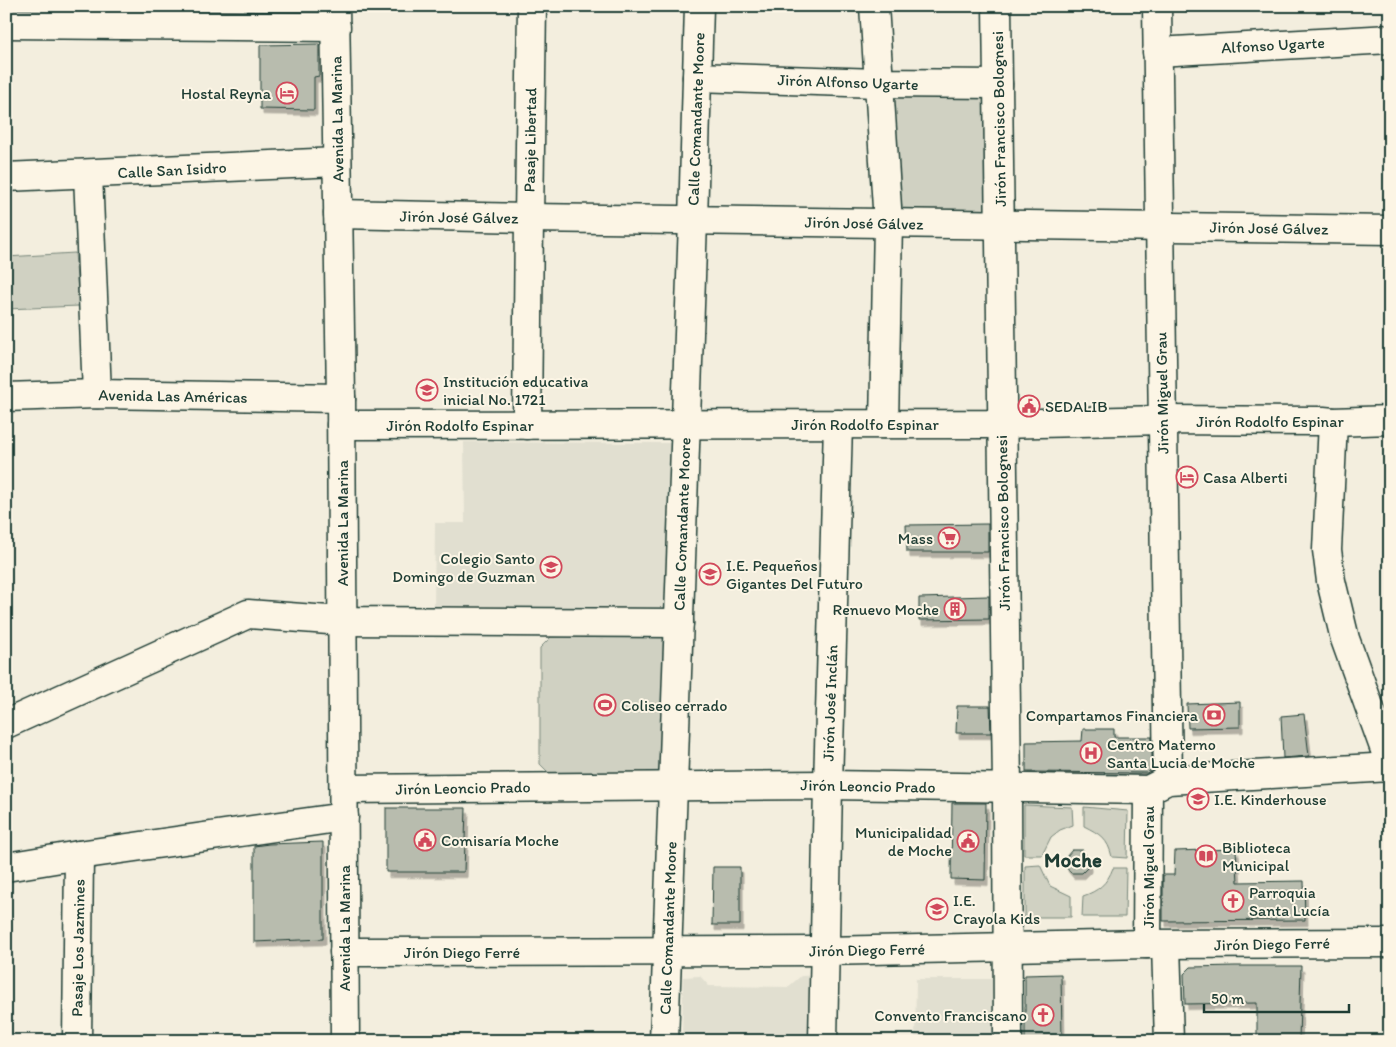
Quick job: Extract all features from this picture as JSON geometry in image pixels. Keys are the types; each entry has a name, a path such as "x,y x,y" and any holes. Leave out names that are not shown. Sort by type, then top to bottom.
{"street":[{"name":"Pasaje Libertad","path":"528,425 532,6"},
{"name":"Calle Comandante Moore","path":"664,1041 699,6"},
{"path":"874,6 888,223 884,424"},
{"name":"Jirón Francisco Bolognesi","path":"997,6 1007,788 1008,1041"},
{"name":"Jirón Miguel Grau","path":"1157,6 1162,420 1156,945 1168,1041"},
{"path":"6,24 182,16 335,17"},
{"name":"Avenida La Marina","path":"335,17 341,398 345,1041"},
{"name":"Alfonso Ugarte","path":"1157,52 1390,39"},
{"name":"Jirón Alfonso Ugarte","path":"697,76 878,84 998,84"},
{"name":"Calle San Isidro","path":"6,177 338,162"},
{"path":"88,174 97,394"},
{"name":"Jirón José Gálvez","path":"338,214 693,221 1390,230"},
{"name":"Avenida Las Américas","path":"6,397 97,394 341,398"},
{"name":"Jirón Rodolfo Espinar","path":"341,425 1002,424 1162,420 1323,420 1333,430 1390,420"},
{"name":"Jirón José Inclán","path":"823,1041 838,424"},
{"path":"1333,430 1327,550 1331,582 1345,639 1390,766"},
{"path":"6,724 248,614 342,621 679,623"},
{"name":"Jirón Leoncio Prado","path":"344,789 828,785 1007,788 1158,785 1390,766"},
{"path":"6,867 344,817"},
{"name":"Pasaje Los Jazmines","path":"77,1041 79,855"},
{"name":"Jirón Diego Ferré","path":"344,952 824,952 1156,945 1390,943"}],"shaded area":[{"path":"883,88 995,89 996,219 890,217"},
{"path":"75,253 79,306 6,309 6,257"},
{"name":"Colegio Santo Domingo de Guzman","path":"464,442 671,443 667,611 434,610 435,523 465,523"},
{"name":"Coliseo cerrado","path":"666,633 668,762 658,775 554,778 540,764 540,648 551,637"},
{"path":"1024,805 1072,807 1073,825 1060,830 1051,837 1042,855 1024,855"},
{"path":"1084,807 1128,811 1127,858 1112,857 1106,841 1084,826"},
{"path":"1040,865 1050,886 1071,896 1071,917 1025,917 1025,866"},
{"path":"1113,868 1126,868 1125,917 1082,917 1083,896 1101,886"},
{"path":"823,975 822,1041 682,1041 683,977 700,976 709,986 788,987 801,976"},
{"path":"916,979 994,979 996,1041 915,1041"}],"building":[{"path":"319,44 319,76 314,77 314,110 260,109 260,45"},
{"name":"Mass","path":"988,524 988,552 907,552 906,525"},
{"name":"Renuevo Moche","path":"989,596 989,619 919,620 919,598"},
{"name":"Compartamos Financiera","path":"1240,702 1240,727 1188,728 1187,704"},
{"path":"957,706 990,706 991,733 956,733"},
{"path":"1304,714 1309,756 1283,758 1281,716"},
{"name":"Centro Materno Santa Lucia de Moche","path":"1083,729 1114,729 1114,737 1152,737 1152,769 1147,773 1026,772 1026,742 1082,741"},
{"name":"Municipalidad de Moche","path":"952,803 986,803 985,880 951,879"},
{"name":"Comisaría Moche","path":"386,808 466,808 464,872 386,872"},
{"path":"323,842 323,939 254,942 254,846"},
{"name":"Parroquia Santa Lucía","path":"1236,849 1238,882 1304,881 1305,920 1163,921 1163,875 1174,875 1175,851"},
{"path":"1072,850 1083,850 1088,859 1088,867 1082,873 1071,873 1065,866 1066,857"},
{"path":"713,867 740,867 740,925 712,925"},
{"path":"1301,966 1299,1041 1257,1041 1257,1003 1185,1004 1184,974 1191,967"},
{"name":"Convento Franciscano","path":"1061,974 1062,1041 1025,1041 1025,975"}],"place":[{"name":"Hostal Reyna","path":"287,93"},
{"name":"Institución educativa inicial No. 1721","path":"427,390"},
{"name":"SEDALIB","path":"1029,406"},
{"name":"Casa Alberti","path":"1187,477"},
{"name":"Mass","path":"949,538"},
{"name":"Colegio Santo Domingo de Guzman","path":"551,567"},
{"name":"I.E. Pequeños Gigantes Del Futuro","path":"710,574"},
{"name":"Renuevo Moche","path":"955,609"},
{"name":"Coliseo cerrado","path":"605,705"},
{"name":"Compartamos Financiera","path":"1214,715"},
{"name":"Centro Materno Santa Lucia de Moche","path":"1091,753"},
{"name":"I.E. Kinderhouse","path":"1198,799"},
{"name":"Comisaría Moche","path":"425,840"},
{"name":"Municipalidad de Moche","path":"968,841"},
{"name":"Biblioteca Municipal","path":"1206,856"},
{"name":"Parroquia Santa Lucía","path":"1233,901"},
{"name":"I.E. Crayola Kids","path":"937,909"},
{"name":"Convento Franciscano","path":"1043,1015"}],"district":[{"name":"Moche","path":"1073,859"}]}
